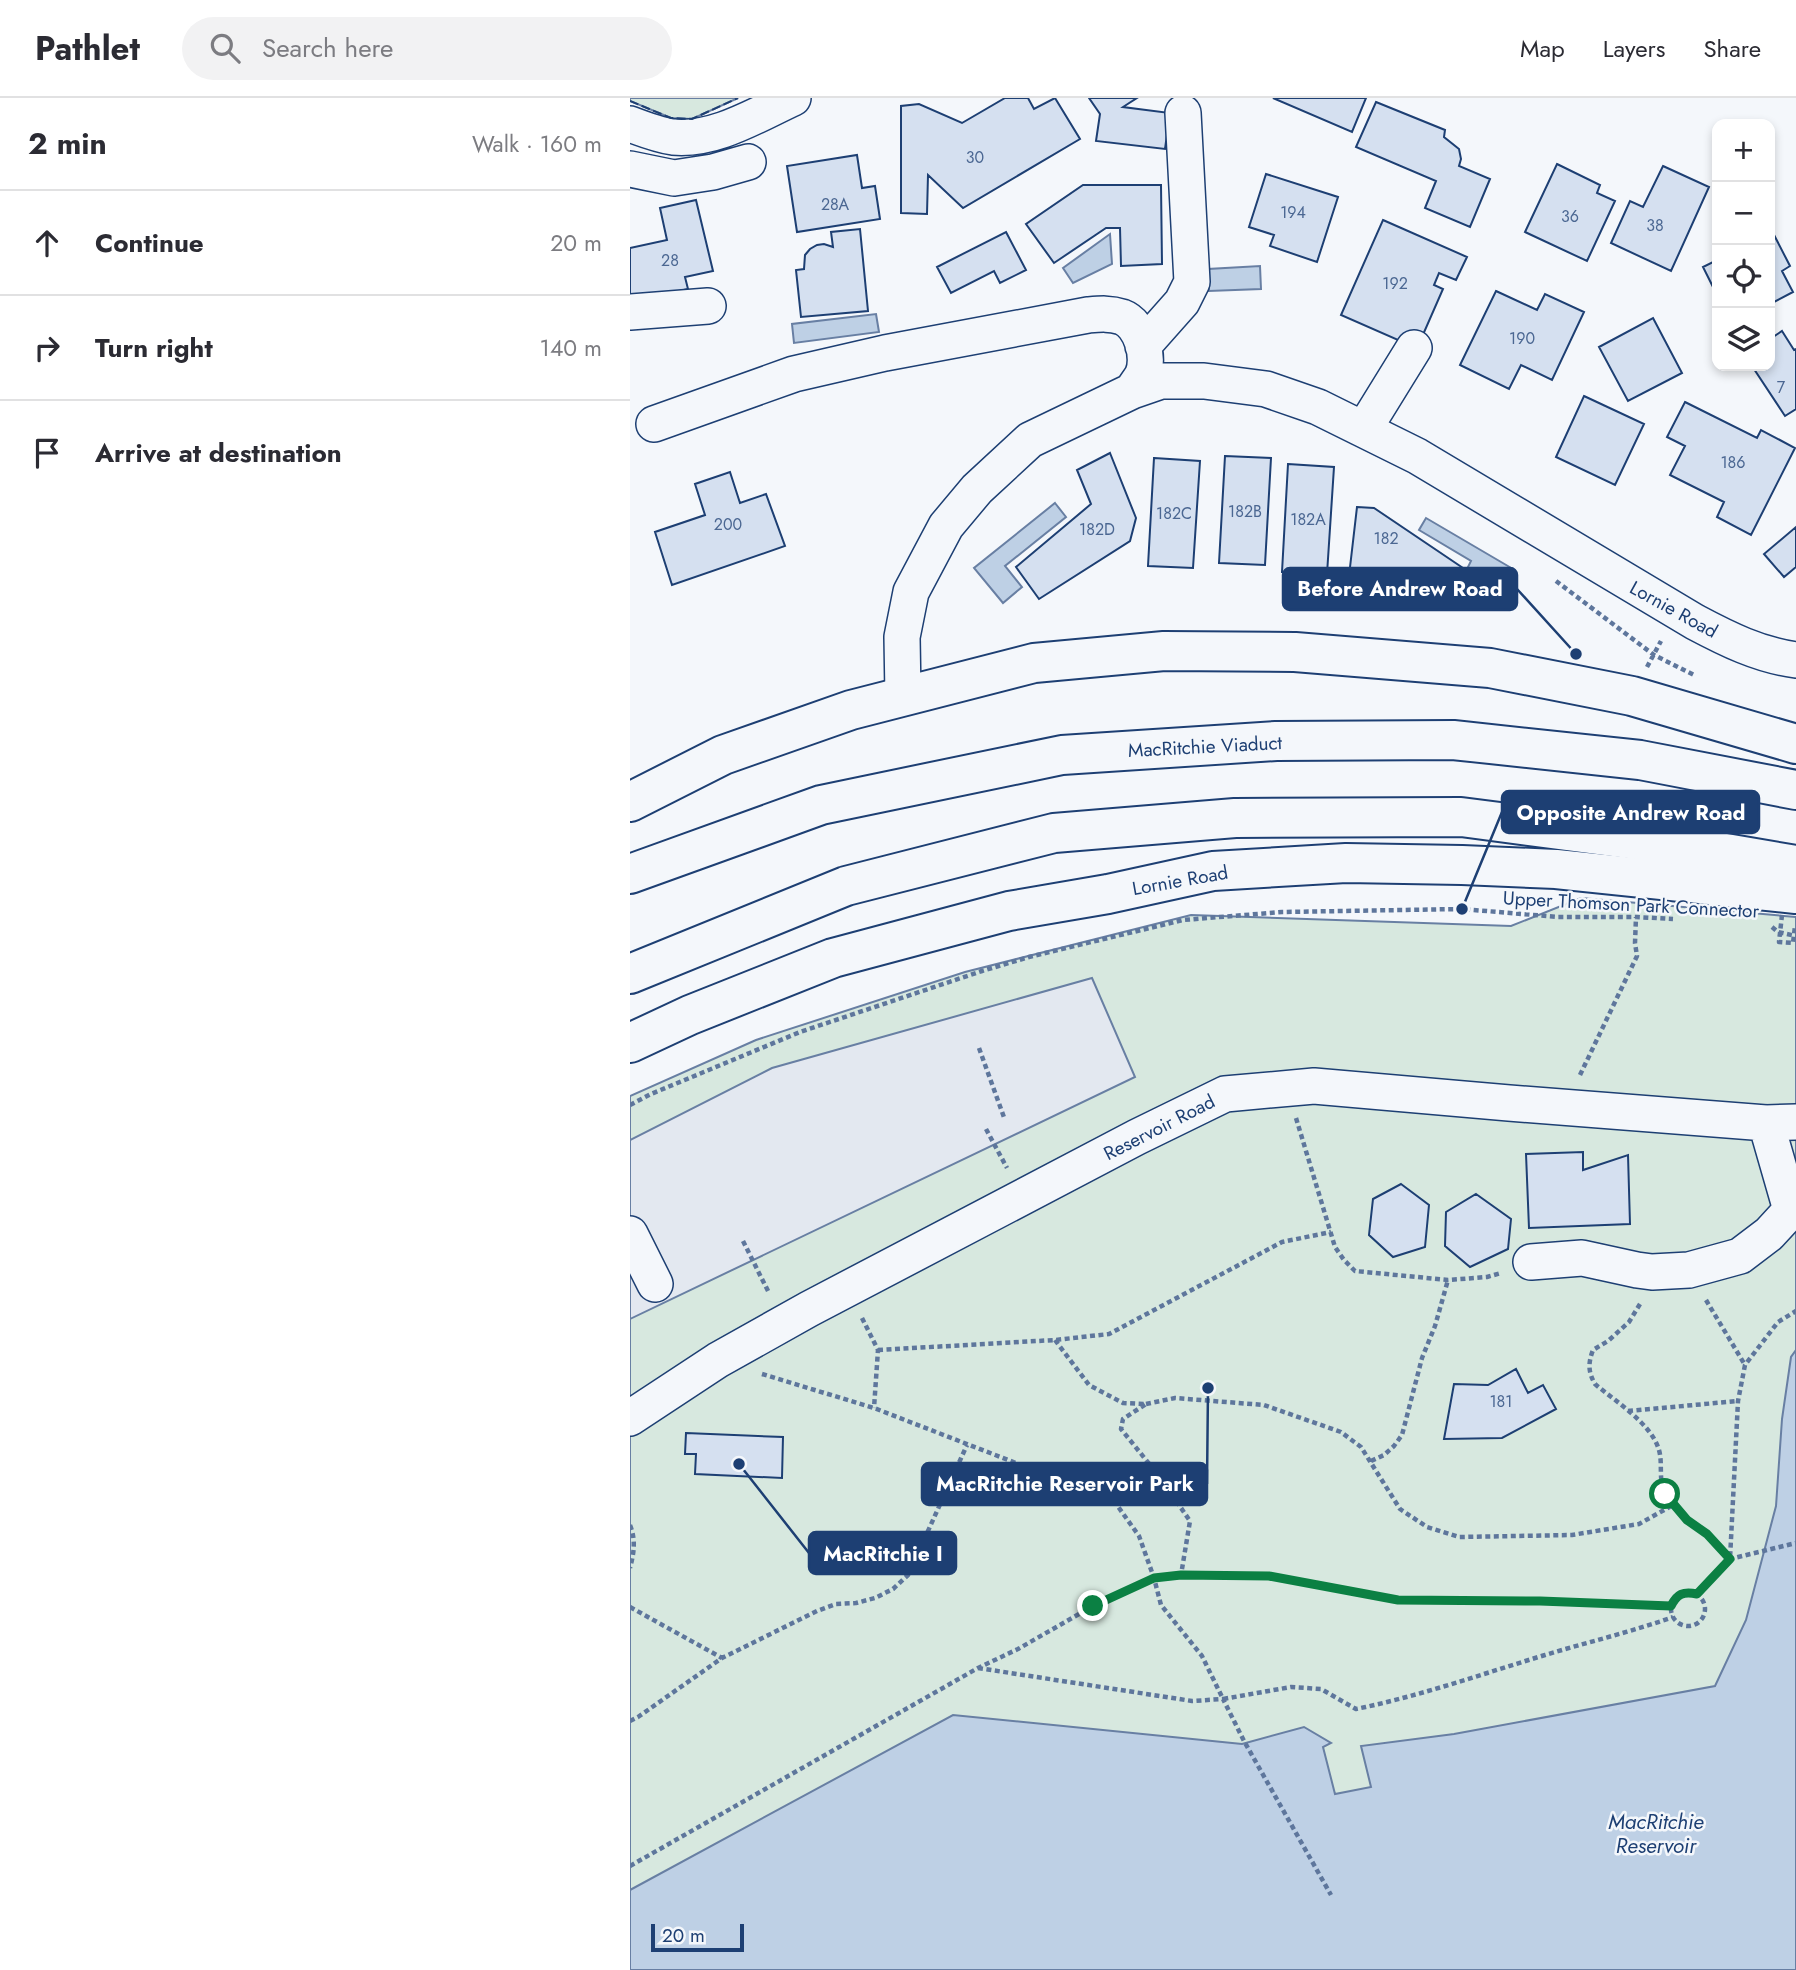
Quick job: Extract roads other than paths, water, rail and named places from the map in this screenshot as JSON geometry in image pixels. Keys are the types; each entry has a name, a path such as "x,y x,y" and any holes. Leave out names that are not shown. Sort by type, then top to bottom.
{"main road":[{"path":"630,802 723,755 851,710 1034,663 1164,651 1295,652 1490,668 1632,696 1796,744"},
{"name":"MacRitchie Viaduct","path":"630,874 821,805 1062,755 1276,741 1453,740 1640,760 1795,790"},
{"path":"630,974 846,886 1054,833 1236,818 1461,817 1690,847 1786,863"},
{"name":"Lornie Road","path":"630,1043 833,958 1009,911 1108,894 1213,871 1346,863 1556,869 1791,912"}],"street":[{"path":"630,124 672,137 702,136 731,127 793,98"},
{"path":"1143,346 1182,302 1192,282 1183,113"},
{"path":"630,169 674,178 713,172 748,162"},
{"path":"630,312 708,306"},
{"path":"653,424 794,374 885,353 1088,315 1109,314 1125,318 1133,324 1143,346 1144,368 1132,391"},
{"path":"1364,429 1414,348"},
{"name":"Lornie Road","path":"903,696 902,637 911,592 946,526 977,489 1030,440 1132,391 1161,381 1216,382 1266,388 1318,407 1417,456 1676,612 1738,645 1779,658 1796,660"},
{"name":"Reservoir Road","path":"630,1418 718,1360 809,1309 1137,1137 1225,1094 1314,1086 1781,1123"},
{"path":"1531,1262 1583,1258 1652,1272 1689,1270 1741,1256 1769,1234 1791,1210 1781,1123"},
{"path":"630,1234 655,1284"}],"water":[{"path":"1110,234 1112,264 1073,283 1063,268"},
{"path":"1260,266 1261,289 1209,291 1208,269"},
{"path":"876,314 879,332 794,343 792,324"},
{"path":"1055,503 1066,517 1005,566 1022,587 1003,603 974,568"},
{"path":"1426,518 1513,569 1499,593 1465,573 1471,561 1419,530"},
{"name":"MacRitchie Reservoir","path":"1796,1350 1796,1970 630,1970 630,1890 953,1715 1242,1744 1304,1727 1331,1743 1323,1747 1335,1794 1371,1787 1361,1746 1454,1734 1715,1686 1746,1620 1776,1506 1782,1419 1791,1357"}],"place":[{"name":"Before Andrew Road","path":"1576,654"},
{"name":"Opposite Andrew Road","path":"1462,909"},
{"name":"MacRitchie Reservoir Park","path":"1208,1388"},
{"name":"MacRitchie I","path":"739,1464"}]}
